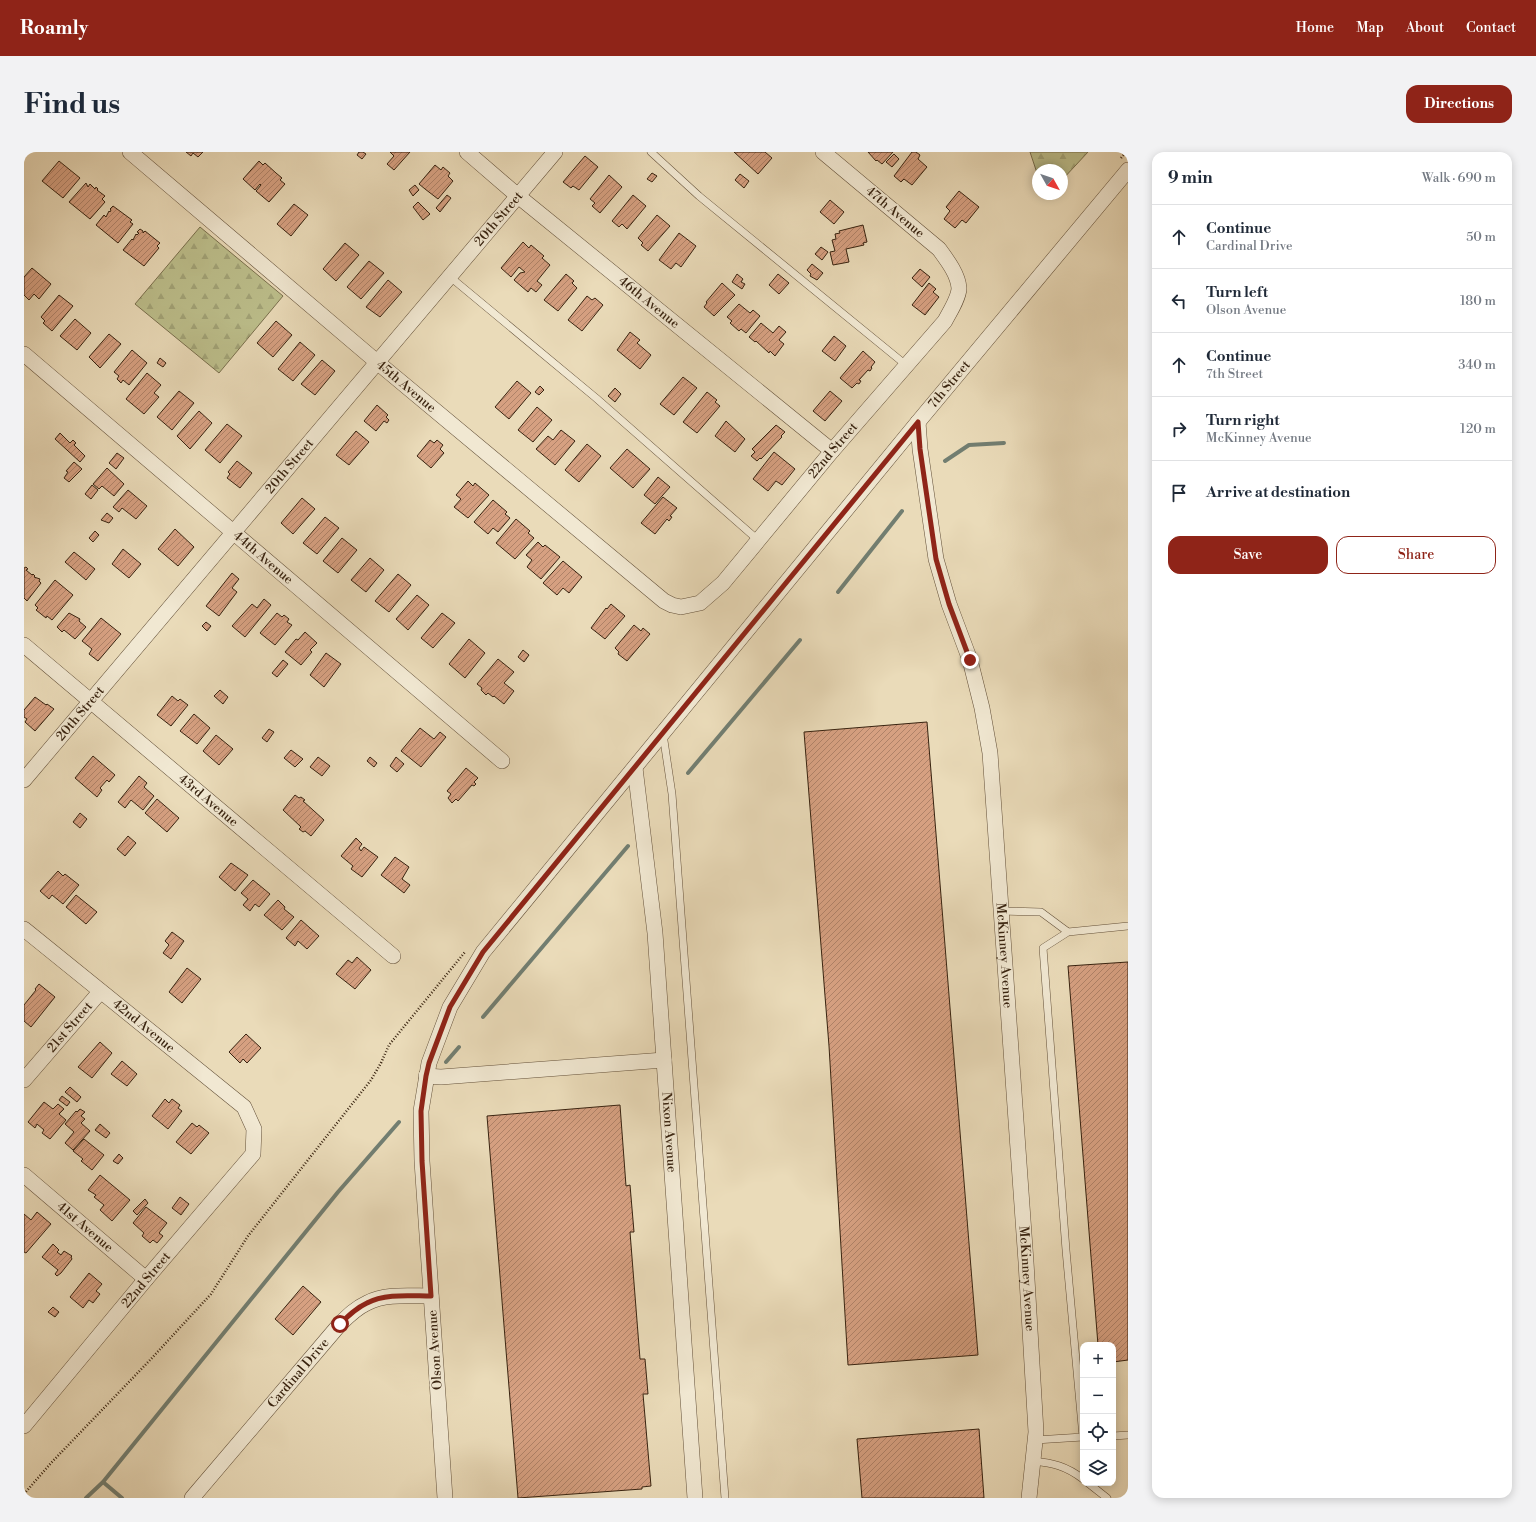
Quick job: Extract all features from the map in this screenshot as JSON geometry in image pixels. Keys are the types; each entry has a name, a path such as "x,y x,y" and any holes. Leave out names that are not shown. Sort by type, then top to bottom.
{"street":[{"name":"45th Avenue","path":"130,152 377,362 664,601 681,608 689,606"},
{"name":"46th Avenue","path":"467,152 518,196 832,451"},
{"name":"20th Street","path":"24,780 555,152"},
{"name":"47th Avenue","path":"823,152 939,249 951,265 956,281"},
{"name":"7th Street","path":"483,952 918,422 1128,170"},
{"name":"22nd Street","path":"689,606 700,603 708,598 723,582 832,451 945,321 954,305 959,289 956,281"},
{"name":"44th Avenue","path":"24,354 502,761"},
{"name":"McKinney Avenue","path":"918,422 920,449 936,559 949,604 970,660 982,708 990,753 1036,1432 1029,1498"},
{"name":"43rd Avenue","path":"24,645 393,956"},
{"name":"Nixon Avenue","path":"635,768 656,933 695,1498"},
{"name":"42nd Avenue","path":"24,929 244,1108 254,1129"},
{"name":"Olson Avenue","path":"445,1498 422,1161 421,1111 429,1063 450,1007 483,952"},
{"name":"21st Street","path":"24,1080 100,992"},
{"path":"426,1076 442,1077 664,1060"},
{"name":"22nd Street","path":"27,1417 253,1154 254,1129"},
{"name":"41st Avenue","path":"24,1175 146,1279"},
{"name":"Cardinal Drive","path":"192,1498 340,1324 354,1311 368,1302 385,1297 431,1296"}],"lane":[{"path":"651,152 699,196 906,365"},
{"path":"449,276 608,408 758,540"},
{"path":"663,734 672,794 725,1498"},
{"path":"1001,911 1041,912 1068,932"},
{"path":"1035,1440 1083,1438 1066,1250 1043,948 1068,932 1128,926"},
{"path":"1116,1436 1128,1435"},
{"path":"1033,1461 1055,1464 1073,1471 1080,1477"},
{"path":"1091,1486 1099,1495 1107,1498"}],"green space":[{"path":"1030,152 1088,152 1068,174 1068,164 1034,164"},
{"path":"200,227 283,296 219,373 135,304"}],"building":[{"path":"186,152 203,152 198,157 193,153 191,156"},
{"path":"359,152 366,154 362,159 357,155"},
{"path":"390,152 410,152 394,170 387,164 394,156"},
{"path":"734,152 765,152 772,158 758,174"},
{"path":"868,152 893,152 882,164 877,160 876,161"},
{"path":"912,152 916,152 920,155 918,159 927,167 912,185 904,179 901,182 894,176"},
{"path":"894,154 899,159 892,167 886,162"},
{"path":"585,156 598,167 579,190 573,186 571,188 563,182"},
{"path":"59,161 80,178 63,198 42,181"},
{"path":"259,161 263,165 265,163 282,178 280,180 285,184 269,202 256,191 261,185 260,184 255,190 243,179"},
{"path":"435,165 441,170 443,167 450,173 448,176 453,181 438,199 419,184"},
{"path":"652,173 657,176 652,182 647,179"},
{"path":"740,174 749,181 744,188 735,180"},
{"path":"609,175 622,187 600,213 592,206 595,203 590,199"},
{"path":"86,183 88,187 90,184 95,189 96,187 98,189 97,190 105,196 102,199 105,202 90,219 69,202"},
{"path":"415,185 419,190 413,196 409,190"},
{"path":"959,191 979,207 966,223 962,220 955,228 944,219 950,211 946,207"},
{"path":"447,195 451,198 440,212 436,208"},
{"path":"633,195 646,206 627,229 622,224 619,227 612,221"},
{"path":"830,200 844,212 834,224 820,212"},
{"path":"418,202 430,214 423,220 413,207"},
{"path":"294,204 308,215 291,236 277,224"},
{"path":"113,206 132,220 130,222 133,224 118,243 96,225 104,215 106,217"},
{"path":"657,215 670,226 648,251 641,245 643,243 638,238"},
{"path":"863,225 867,242 863,243 864,245 846,249 849,262 833,265 830,252 835,251 832,240 836,239 835,234 840,233 839,231"},
{"path":"140,229 143,233 145,231 160,243 157,246 159,248 144,266 123,250 132,239 133,240 136,234 137,235 139,233 137,232"},
{"path":"679,233 696,246 681,267 676,263 671,269 659,260"},
{"path":"523,242 529,248 531,245 544,256 542,258 550,265 537,281 542,285 536,292 531,288 528,292 514,280 520,273 525,272 519,267 511,277 501,268"},
{"path":"345,243 359,255 336,281 323,269"},
{"path":"821,247 828,252 822,260 815,254"},
{"path":"369,261 384,273 361,299 347,287"},
{"path":"812,264 823,273 817,280 810,276 811,274 807,270"},
{"path":"32,268 51,284 39,299 34,294 29,300 24,295 24,277"},
{"path":"920,269 930,277 922,287 912,278"},
{"path":"566,274 574,281 572,283 577,288 558,311 544,300"},
{"path":"737,274 743,279 741,282 745,284 742,289 732,282"},
{"path":"778,274 789,283 779,294 769,285"},
{"path":"388,280 402,292 380,317 366,307"},
{"path":"722,283 735,295 714,316 704,307 707,303 706,302"},
{"path":"929,283 936,289 933,292 939,297 925,315 912,305"},
{"path":"59,295 73,306 52,331 43,323 45,321 41,317"},
{"path":"587,296 592,300 595,298 603,305 582,331 568,320"},
{"path":"739,304 750,313 753,310 760,316 746,333 741,329 739,331 730,323 732,321 727,317"},
{"path":"75,319 91,333 77,350 60,336"},
{"path":"276,321 292,335 273,357 257,343"},
{"path":"761,323 773,333 779,326 786,332 779,340 784,344 775,356 749,337"},
{"path":"630,332 640,340 637,343 651,355 640,369 617,350"},
{"path":"109,334 121,344 100,368 89,357"},
{"path":"834,336 846,346 835,361 822,351"},
{"path":"300,342 315,355 293,381 278,369"},
{"path":"132,350 147,363 129,385 123,380 121,383 117,379 119,376 114,372"},
{"path":"863,351 875,362 870,371 868,370 859,380 861,381 859,384 857,383 852,388 840,378"},
{"path":"160,358 166,363 163,367 157,363"},
{"path":"322,360 335,371 315,395 301,384"},
{"path":"147,373 161,385 154,393 159,397 144,414 126,399"},
{"path":"683,377 697,388 674,415 660,404"},
{"path":"517,381 531,393 509,419 495,407"},
{"path":"540,386 544,390 539,395 535,392"},
{"path":"615,388 621,394 615,402 608,396"},
{"path":"179,391 194,403 172,430 157,417"},
{"path":"830,391 842,401 825,421 813,411"},
{"path":"707,392 717,400 715,402 720,406 697,433 683,422"},
{"path":"377,405 388,415 386,417 389,420 387,423 384,421 376,431 364,421"},
{"path":"537,407 552,420 533,442 518,430"},
{"path":"199,411 212,423 190,449 177,436"},
{"path":"726,421 745,439 735,452 715,436"},
{"path":"227,424 242,436 220,463 205,450"},
{"path":"776,425 785,432 761,459 760,458 757,461 751,456 755,452 752,449"},
{"path":"561,430 575,441 555,465 536,449 548,436 553,440"},
{"path":"356,431 369,442 349,465 336,455"},
{"path":"60,433 70,443 73,440 76,443 74,445 85,456 80,462 55,439"},
{"path":"430,440 434,443 437,440 443,445 440,449 444,453 431,468 417,456"},
{"path":"587,444 601,456 579,482 565,470"},
{"path":"627,449 650,469 633,488 610,468"},
{"path":"774,452 795,469 782,485 776,481 768,491 753,479"},
{"path":"117,453 124,458 116,469 109,463"},
{"path":"237,461 252,473 240,488 227,478 230,474 228,472"},
{"path":"74,462 82,469 69,482 64,478 68,472 66,471"},
{"path":"107,468 124,484 114,496 102,486 99,489 93,484"},
{"path":"658,477 670,487 655,504 644,495"},
{"path":"468,481 473,486 475,483 489,495 468,518 454,507 461,499 456,495"},
{"path":"92,485 98,490 91,499 85,494"},
{"path":"128,490 147,506 136,519 122,508 119,512 113,507"},
{"path":"663,497 677,508 670,516 672,517 669,521 667,519 655,534 641,523"},
{"path":"302,498 315,509 293,534 281,523"},
{"path":"493,500 507,512 505,514 510,518 498,532 493,528 488,534 474,522"},
{"path":"107,513 113,518 109,523 101,520"},
{"path":"325,517 339,528 317,554 303,543"},
{"path":"516,519 530,531 528,533 534,538 515,559 496,543"},
{"path":"175,529 194,547 178,566 158,549"},
{"path":"95,531 99,535 93,542 89,538"},
{"path":"342,538 357,550 338,573 323,561"},
{"path":"538,542 543,547 545,545 560,557 541,579 527,567 532,560 526,555"},
{"path":"123,549 141,564 129,578 112,564"},
{"path":"74,552 95,569 86,580 65,562"},
{"path":"370,558 384,570 366,592 351,580"},
{"path":"563,561 582,577 569,593 563,588 557,595 543,583"},
{"path":"26,567 28,569 26,570 32,575 33,574 35,576 34,577 40,579 39,581 41,583 27,601 24,598 24,568"},
{"path":"232,573 239,579 232,588 237,592 219,616 206,606"},
{"path":"398,574 411,585 389,612 375,601"},
{"path":"55,580 73,595 52,620 47,616 46,618 36,610 38,608 35,605"},
{"path":"417,595 429,605 408,630 396,619"},
{"path":"264,599 271,605 245,637 232,626 252,604 257,608"},
{"path":"611,604 625,616 605,639 591,628 606,608 607,609"},
{"path":"69,613 80,619 79,621 86,627 75,639 64,630 62,632 57,627"},
{"path":"277,613 282,617 284,615 289,619 287,622 292,625 275,645 260,633"},
{"path":"442,613 455,623 433,648 421,638"},
{"path":"101,618 121,634 98,661 89,654 92,649 82,641"},
{"path":"206,622 211,626 207,631 202,626"},
{"path":"634,625 641,631 643,628 650,634 627,661 618,654 619,652 615,648"},
{"path":"305,632 317,643 310,650 312,652 301,665 285,652 296,639 298,640"},
{"path":"469,639 485,653 465,678 449,664"},
{"path":"523,650 529,655 524,662 518,657"},
{"path":"326,653 341,664 324,687 310,675"},
{"path":"498,659 514,672 504,683 514,691 504,704 488,693 486,695 481,690 482,688 477,684"},
{"path":"283,660 288,664 277,677 272,673"},
{"path":"220,690 228,697 223,704 214,696"},
{"path":"172,696 178,701 180,699 188,705 171,726 157,715"},
{"path":"35,697 54,709 35,731 25,722 27,719 24,717 24,710"},
{"path":"194,714 210,728 197,744 180,731"},
{"path":"927,722 978,1355 848,1365 829,1046 804,732"},
{"path":"420,728 434,739 440,732 446,737 421,767 401,751"},
{"path":"269,729 274,732 267,742 262,738"},
{"path":"216,735 233,749 219,765 203,751"},
{"path":"291,750 303,759 295,767 284,758"},
{"path":"93,756 115,775 109,782 107,780 100,788 102,790 97,797 75,778"},
{"path":"318,757 330,766 322,776 310,767"},
{"path":"370,757 377,763 374,767 367,761"},
{"path":"396,757 404,764 397,772 390,766"},
{"path":"466,768 478,778 474,782 476,784 474,786 472,785 458,801 456,799 452,803 448,798 451,794 447,791"},
{"path":"139,776 147,783 144,787 154,796 143,810 131,800 125,808 118,802"},
{"path":"295,795 305,800 303,801 324,820 311,836 305,831 303,832 299,829 301,827 283,810"},
{"path":"157,799 179,818 167,832 145,813"},
{"path":"80,813 87,819 80,828 73,822"},
{"path":"128,836 136,843 125,856 117,849"},
{"path":"356,838 362,844 359,848 361,851 364,847 378,857 362,877 351,869 353,866 341,856"},
{"path":"395,857 409,867 402,879 410,885 404,893 381,875"},
{"path":"231,863 248,875 235,891 219,877"},
{"path":"58,871 63,876 65,874 79,885 63,904 52,895 49,899 40,891"},
{"path":"253,880 270,894 259,907 255,904 250,911 243,905 248,899 241,893"},
{"path":"76,895 97,912 86,924 66,907"},
{"path":"278,900 285,907 284,909 294,917 282,930 264,915"},
{"path":"301,920 319,936 307,949 298,941 295,946 286,938"},
{"path":"172,932 184,941 171,959 163,953 169,945 165,941"},
{"path":"357,957 371,970 355,989 336,974 348,960 352,963"},
{"path":"1128,962 1128,1360 1116,1362 1116,1342 1098,1342 1068,966"},
{"path":"187,968 201,979 182,1003 169,992"},
{"path":"39,984 55,997 31,1027 24,1021 24,1005"},
{"path":"246,1034 261,1048 247,1063 243,1059 240,1063 229,1052"},
{"path":"100,1042 112,1053 92,1078 78,1067"},
{"path":"122,1061 137,1074 127,1086 111,1074"},
{"path":"70,1087 81,1097 77,1102 65,1092"},
{"path":"62,1096 70,1102 67,1106 59,1100"},
{"path":"165,1099 169,1103 172,1099 180,1105 178,1108 182,1111 168,1129 152,1116"},
{"path":"44,1102 53,1109 58,1104 64,1109 59,1114 66,1120 50,1139 42,1133 44,1130 37,1124 35,1128 28,1122"},
{"path":"620,1105 626,1186 630,1185 634,1232 630,1232 640,1359 645,1359 648,1394 643,1394 651,1486 642,1487 642,1489 518,1498 487,1116"},
{"path":"80,1109 85,1112 81,1116 85,1119 81,1123 90,1131 73,1150 65,1143 74,1132 65,1124 76,1111 77,1112"},
{"path":"192,1123 197,1127 199,1125 209,1133 191,1154 176,1142"},
{"path":"100,1124 110,1133 106,1138 95,1130"},
{"path":"84,1139 104,1155 92,1170 81,1161 83,1159 73,1151"},
{"path":"119,1154 123,1158 118,1164 113,1161"},
{"path":"100,1175 130,1200 112,1221 100,1210 104,1205 94,1197 96,1195 88,1190"},
{"path":"180,1197 189,1204 181,1215 172,1208"},
{"path":"145,1199 148,1203 137,1215 133,1211"},
{"path":"146,1207 167,1223 159,1233 163,1236 157,1243 153,1240 150,1243 142,1236 144,1233 133,1223"},
{"path":"37,1212 51,1224 26,1253 24,1252 24,1214 31,1220"},
{"path":"53,1244 59,1250 57,1252 61,1255 64,1251 72,1256 72,1259 57,1276 55,1274 58,1270 42,1257"},
{"path":"89,1273 102,1284 96,1291 100,1294 93,1303 89,1300 83,1308 70,1297"},
{"path":"303,1286 321,1302 293,1335 275,1319"},
{"path":"53,1307 59,1312 55,1317 48,1312"},
{"path":"979,1429 984,1498 862,1498 857,1439"}],"waterway":[{"path":"945,461 969,445 1004,443"},
{"path":"838,592 902,511"},
{"path":"688,773 800,640"},
{"path":"483,1017 628,846"},
{"path":"446,1062 459,1047"},
{"path":"86,1498 103,1482 338,1192 399,1122"},
{"path":"103,1482 122,1498"}],"route":[{"path":"340,1324 354,1311 368,1302 385,1297 431,1296 422,1161 421,1111 426,1076 429,1063 450,1007 483,952 918,422 920,449 936,559 949,604 970,660"}]}
